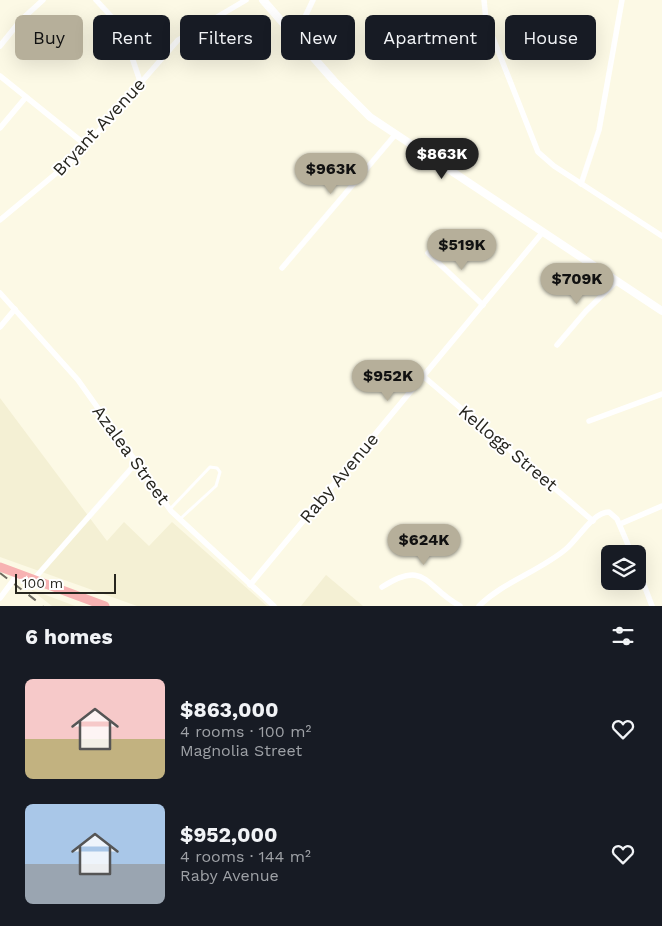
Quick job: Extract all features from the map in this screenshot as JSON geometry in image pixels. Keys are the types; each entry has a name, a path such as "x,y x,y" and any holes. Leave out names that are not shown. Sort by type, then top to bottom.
{"main road":[{"path":"0,567 105,606"}],"street":[{"path":"0,46 21,20 44,0"},
{"path":"96,0 122,28 141,84"},
{"name":"Bryant Avenue","path":"0,220 61,172 87,146 178,40 246,0"},
{"path":"263,0 281,21"},
{"path":"306,15 313,0"},
{"path":"484,0 486,20 538,152 554,166 662,236"},
{"path":"581,184 599,130 622,0"},
{"path":"315,60 353,102 395,135 662,312"},
{"path":"0,76 87,146"},
{"path":"0,128 26,97"},
{"path":"282,268 395,135"},
{"name":"Raby Avenue","path":"250,584 542,233"},
{"path":"428,252 483,305"},
{"path":"557,345 586,311 616,282"},
{"name":"Azalea Street","path":"0,293 78,380 170,509 274,606"},
{"path":"0,326 15,309"},
{"name":"Kellogg Street","path":"423,376 593,521"},
{"path":"589,421 662,394"},
{"path":"34,579 136,463"},
{"path":"620,524 662,506"},
{"path":"479,606 494,594 554,558 575,541 593,521 606,512 613,514 620,524 628,545"},
{"path":"0,598 18,574"},
{"path":"382,587 403,576 415,574 424,578 446,598 460,606"},
{"path":"646,590 652,606"}],"lane":[{"path":"170,509 203,473 210,467 217,468 220,472 216,486 179,519"}],"shaded area":[{"path":"0,398 107,541 124,522 149,546 172,522 267,606 137,606 0,557"},
{"path":"326,575 363,606 301,606"},
{"path":"30,589 75,606 52,606"}],"railway":[{"path":"0,573 43,606"}]}
